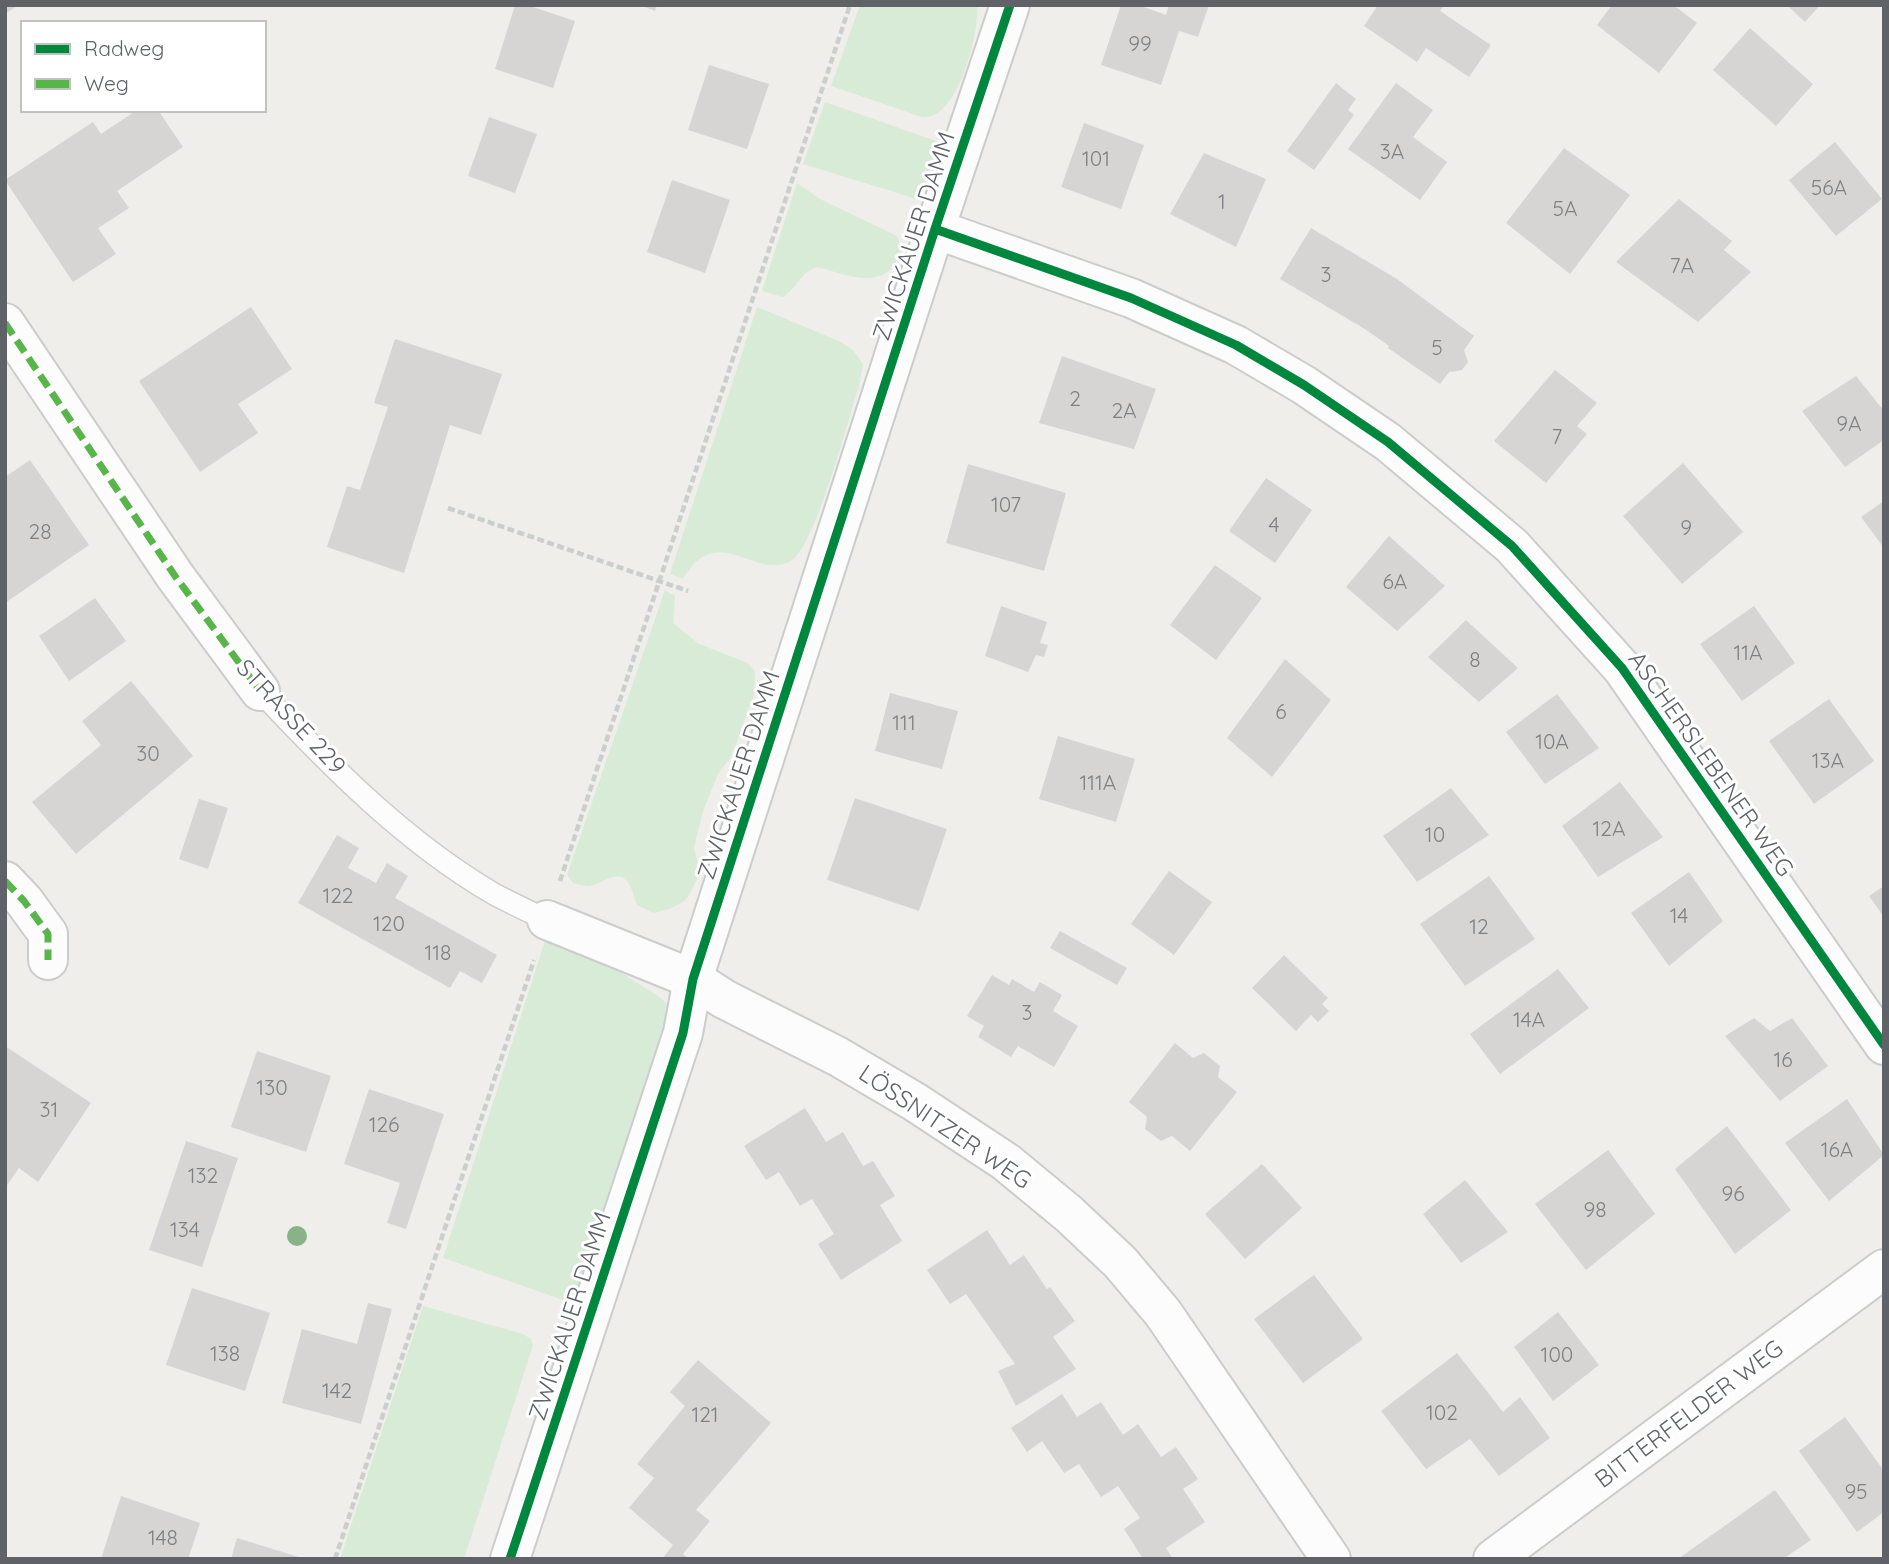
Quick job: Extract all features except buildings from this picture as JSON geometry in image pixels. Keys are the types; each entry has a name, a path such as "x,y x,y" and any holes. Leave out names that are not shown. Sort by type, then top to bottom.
{"street":[{"name":"ZWICKAUER DAMM","path":"510,1559 683,1033 693,979 1010,5"},
{"name":"ASCHERSLEBENER WEG","path":"935,229 1131,298 1236,345 1304,385 1388,442 1512,546 1622,668 1884,1045"},
{"name":"STRASSE 229","path":"5,323 174,576 260,691"},
{"path":"5,881 24,901 48,934 48,960"},
{"name":"STRASSE 229","path":"547,920 693,979"},
{"name":"LÖSSNITZER WEG","path":"693,979 724,999 836,1056 915,1102 1006,1162 1069,1214 1120,1262 1163,1313 1331,1559"},
{"name":"BITTERFELDER WEG","path":"1493,1559 1884,1269"}],"lane":[{"name":"STRASSE 229","path":"260,691 298,732 421,844 494,893 547,920"}],"path":[{"path":"335,1559 850,5"},
{"path":"448,508 688,592"}],"green space":[{"path":"860,5 977,5 975,35 964,73 946,106 935,115 922,117 831,86"},
{"path":"825,102 939,142 920,200 803,164"},
{"path":"797,183 820,199 897,236 901,252 897,263 886,273 867,278 817,267 806,273 783,297 762,291"},
{"path":"757,307 841,342 853,350 863,364 859,386 821,506 801,549 792,560 779,565 765,564 723,553 710,554 696,562 683,579 670,574"},
{"path":"665,590 675,596 673,623 699,644 748,663 755,672 754,695 731,757 718,774 703,811 694,848 700,872 684,901 670,909 653,913 637,905 632,889 625,879 615,877 589,886 573,883 567,875"},
{"path":"545,941 606,963 658,996 666,1003 668,1012 665,1040 610,1209 572,1303 443,1258"},
{"path":"423,1306 523,1334 531,1339 533,1345 464,1559 340,1559"}],"marked path":[{"path":"5,323 175,576 260,691"},
{"path":"5,881 24,901 48,934 48,960"}],"cycle path":[{"path":"510,1559 683,1033 693,979 1010,5"},
{"path":"935,229 1131,298 1236,345 1304,385 1388,442 1512,546 1622,668 1884,1045"}]}
